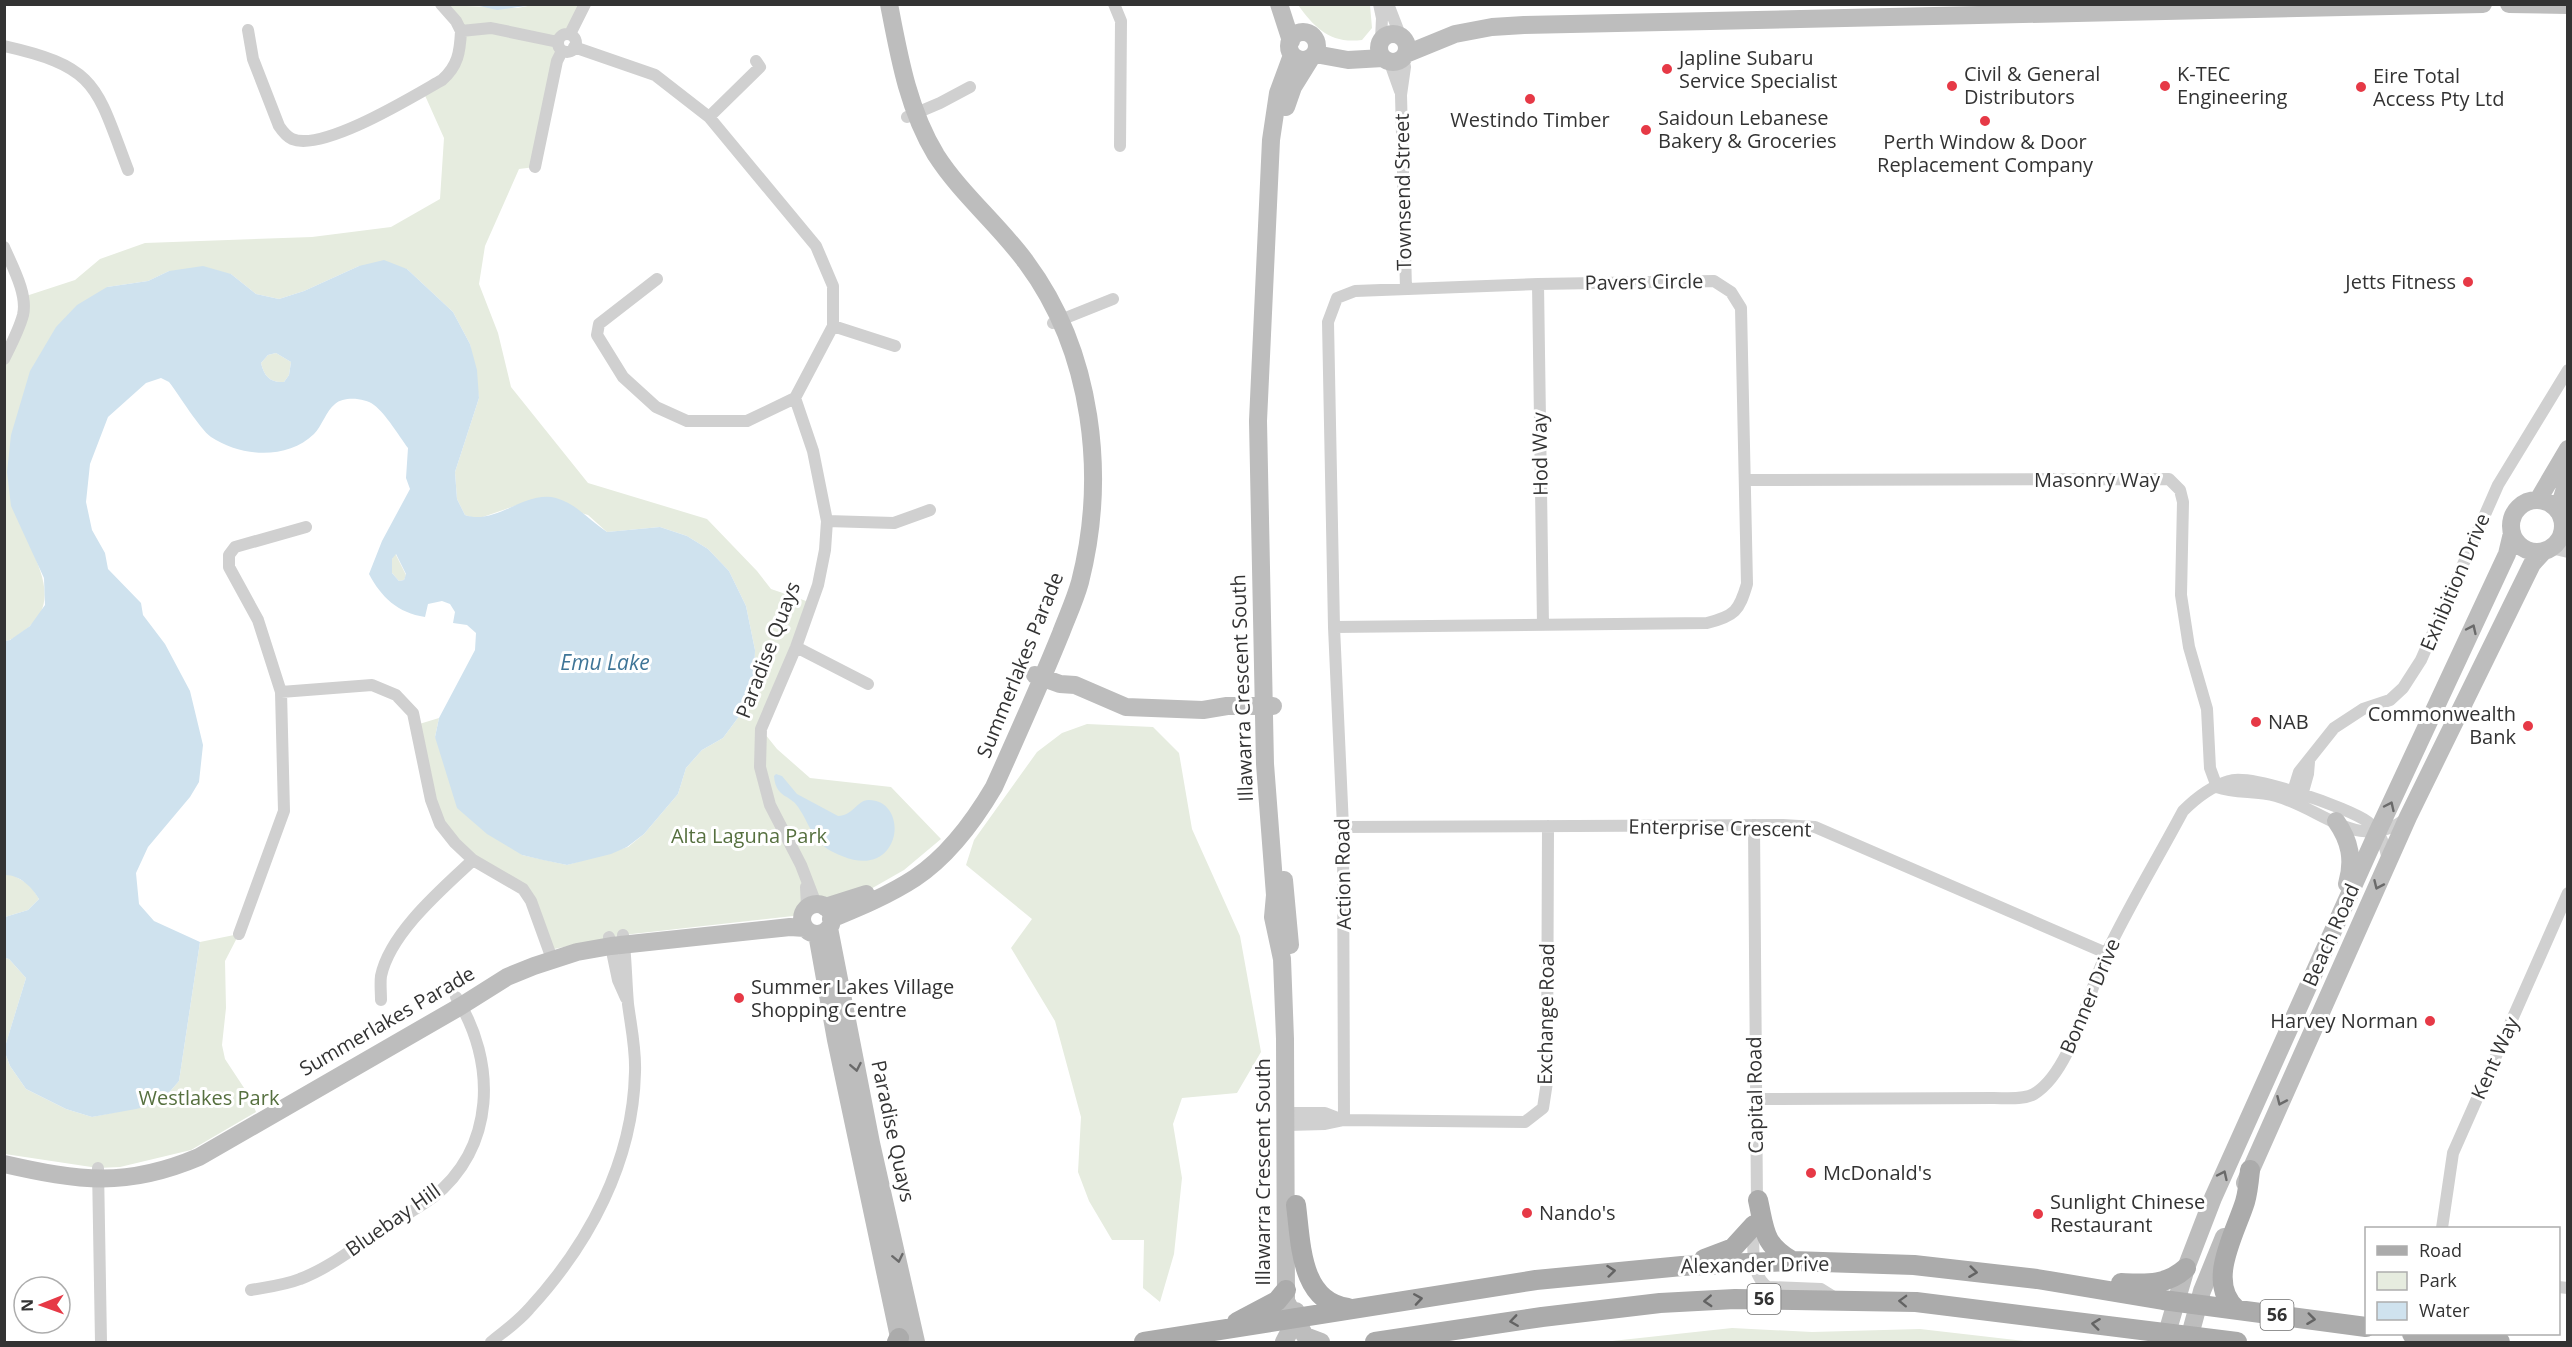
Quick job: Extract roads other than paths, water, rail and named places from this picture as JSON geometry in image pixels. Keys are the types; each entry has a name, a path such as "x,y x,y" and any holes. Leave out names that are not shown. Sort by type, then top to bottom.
{"main road":[{"path":"2237,1310 2224,1294 2222,1279 2225,1262 2246,1199 2250,1170"},
{"path":"1758,1200 1769,1243 1775,1251 1792,1261"},
{"path":"1296,1205 1306,1269 1313,1288 1332,1305 1360,1309"},
{"path":"1682,1266 1725,1253 1741,1241 1754,1225"},
{"name":"Alexander Drive","path":"1144,1342 1536,1280 1682,1266 1792,1261 1914,1265 2037,1279 2237,1310 2365,1327"},
{"path":"2037,1279 2071,1277 2104,1283 2142,1284 2174,1278 2186,1268"},
{"path":"1209,1333 1245,1319 1277,1301 1286,1290"},
{"name":"Alexander Drive","path":"1375,1342 1542,1317 1660,1303 1735,1299 1916,1302 2135,1335 2237,1342"},
{"path":"2423,1335 2500,1342"}],"street":[{"path":"248,30 253,59 279,126 285,135 293,140 305,141 356,127 442,80 452,72 458,60 461,31 456,21 441,4"},
{"path":"535,167 557,61 574,37 570,34 585,4"},
{"name":"Summerlakes Parade","path":"4,1164 48,1174 98,1174 144,1165 191,1150 459,1002 506,968 551,954 617,941 817,918 883,887 920,861 964,816 991,774 1042,669 1079,584 1089,539 1094,490 1094,454 1089,418 1077,366 1056,321 1028,264 938,157 911,115 897,88 879,4"},
{"name":"Summerlakes Parade","path":"889,4 911,115"},
{"path":"1114,4 1121,21 1120,146"},
{"path":"1279,4 1305,47 1348,60 1492,27 1573,23 1829,20 2482,4"},
{"path":"1291,4 1305,47"},
{"name":"Townsend Street","path":"1379,4 1393,48 1405,67 1401,96 1406,289"},
{"name":"Townsend Street","path":"1388,4 1393,48 1390,63 1401,96"},
{"path":"2509,4 2568,5"},
{"path":"461,31 491,28 565,47 655,75 709,117 816,246 833,286 833,326 795,398 747,421 687,421 656,408 623,377 597,335 598,324 657,279"},
{"path":"4,46 56,59 86,78 105,110 128,170"},
{"name":"Illawarra Crescent South","path":"1284,1342 1296,1319 1296,1205 1282,959 1273,917 1275,895 1268,816 1268,712 1258,409 1271,140 1278,93 1305,47"},
{"path":"709,117 760,67 756,61"},
{"path":"911,115 970,87"},
{"path":"4,247 23,297 24,307 23,315 4,359"},
{"name":"Pavers Circle","path":"1713,281 1731,292 1741,308 1747,584 1742,602 1729,617 1707,623 1334,627 1328,322 1337,298 1355,291 1538,284 1713,281"},
{"name":"Hod Way","path":"1538,284 1542,625"},
{"path":"1056,321 1113,299"},
{"path":"833,326 895,346"},
{"name":"Exhibition Drive","path":"2296,797 2309,762 2334,728 2363,709 2390,700 2403,688 2421,660 2498,485 2568,370"},
{"name":"Paradise Quays","path":"795,398 813,451 827,521 825,550 818,585 796,647 760,729 760,767 770,805 806,877 817,918 903,1341"},
{"path":"2538,500 2568,449"},
{"name":"Masonry Way","path":"1745,480 2169,479 2180,490 2183,502 2181,595 2189,647 2207,709 2210,768 2217,788"},
{"path":"2563,522 2553,505 2538,500 2530,501 2517,510 2513,517 2512,533 2517,542 2525,548 2534,551 2554,550 2561,534 2563,522 2568,479"},
{"path":"827,521 894,523 930,510"},
{"path":"238,934 284,811 281,692 258,620 229,567 230,555 235,547 306,527"},
{"name":"Beach Road","path":"2166,1338 2186,1268 2212,1198 2506,554 2512,533"},
{"name":"Beach Road","path":"2189,1339 2199,1303 2250,1170 2408,817 2532,564 2554,550"},
{"name":"Action Road","path":"1334,627 1344,827 1344,1120"},
{"path":"796,647 868,684"},
{"path":"1042,669 1064,673 1075,685 1126,706 1203,710 1227,706 1268,712"},
{"path":"281,692 372,686 396,695 413,713 431,800 440,824 454,843 473,860 523,889 531,901 551,954"},
{"name":"Bonner Drive","path":"1755,1099 2020,1098 2034,1094 2053,1075 2067,1055 2106,953 2183,811 2193,800 2230,780 2269,785 2368,822 2377,833"},
{"name":"Bonner Drive","path":"2296,797 2336,821 2362,833 2377,833"},
{"path":"2388,862 2385,845 2377,833 2395,827 2408,817"},
{"path":"2336,821 2345,836 2351,863 2336,926"},
{"name":"Enterprise Crescent","path":"1344,827 1754,825 1815,827 2106,953"},
{"name":"Capital Road","path":"1754,825 1755,1099 1758,1200 1753,1247 1758,1276 1768,1287 1821,1289 1838,1299"},
{"name":"Exchange Road","path":"1292,1119 1324,1113 1344,1120 1525,1122 1543,1108 1547,1083 1548,826"},
{"path":"381,1000 381,976 391,952 421,909 473,860"},
{"name":"Kent Way","path":"2442,1227 2453,1153 2568,893"},
{"path":"491,1342 528,1310 563,1267 609,1192 623,1154 632,1110 634,1043 617,941"},
{"name":"Bluebay Hill","path":"251,1290 291,1282 323,1268 433,1197 459,1170 475,1141 484,1115 486,1093 481,1056 459,1002"},
{"path":"2260,1094 2271,1089 2286,1057 2298,1047 2306,1046"},
{"name":"Illawarra Crescent South","path":"1292,1119 1286,1301 1305,1336 1321,1342"},
{"name":"Summerlakes Parade","path":"4,1154 98,1174"},
{"path":"98,1174 101,1342"}],"water":[{"path":"475,5 533,5 497,10"},
{"name":"Emu Lake","path":"384,260 407,269 453,312 470,344 477,370 479,398 455,472 457,499 465,515 488,516 533,499 556,498 570,504 607,532 660,527 687,536 708,549 729,571 746,606 755,650 754,684 743,711 723,738 702,750 686,768 678,794 644,834 627,847 611,854 567,865 522,855 487,834 457,808 435,737 439,718 475,650 476,633 467,625 453,623 455,612 450,604 442,601 428,604 425,617 399,608 385,597 369,574 382,541 410,489 406,478 408,448 388,419 379,409 365,401 354,399 339,401 332,407 317,431 303,442 277,452 250,452 223,444 206,433 169,382 161,378 146,383 108,417 90,464 86,502 92,530 105,553 108,569 141,603 143,615 165,644 190,691 203,745 199,782 190,797 148,847 136,873 139,904 154,921 200,942 179,1081 160,1103 136,1109 92,1117 66,1109 26,1089 10,1066 4,1050 26,978 9,959 5,958 5,917 28,910 39,899 24,882 10,875 4,875 5,641 30,626 45,605 44,578 11,506 7,472 11,435 30,371 56,327 77,305 107,287 148,281 169,271 203,266 231,274 256,294 279,299 304,291 359,266","holes":["276,353 291,362 289,375 284,382 268,378 261,363 268,355","396,554 406,574 404,580 399,581 392,573 392,559"]},
{"path":"776,774 782,776 797,794 838,816 848,813 865,800 882,804 891,813 894,825 893,838 888,850 877,858 862,861 842,856 828,849 816,838 796,805 778,789 775,784"}],"place":[{"name":"Japline Subaru Service Specialist","path":"1667,69"},
{"name":"Civil & General Distributors","path":"1952,86"},
{"name":"K-TEC Engineering","path":"2165,86"},
{"name":"Eire Total Access Pty Ltd","path":"2361,87"},
{"name":"Westindo Timber","path":"1530,99"},
{"name":"Perth Window & Door Replacement Company","path":"1985,121"},
{"name":"Saidoun Lebanese Bakery & Groceries","path":"1646,130"},
{"name":"Jetts Fitness","path":"2468,282"},
{"name":"NAB","path":"2256,722"},
{"name":"Commonwealth Bank","path":"2528,726"},
{"name":"Summer Lakes Village Shopping Centre","path":"739,998"},
{"name":"Harvey Norman","path":"2430,1021"},
{"name":"McDonald's","path":"1811,1173"},
{"name":"Nando's","path":"1527,1213"},
{"name":"Sunlight Chinese Restaurant","path":"2038,1214"}],"park label":[{"name":"Alta Laguna Park","path":"749,836"},
{"name":"Westlakes Park","path":"209,1098"}]}
